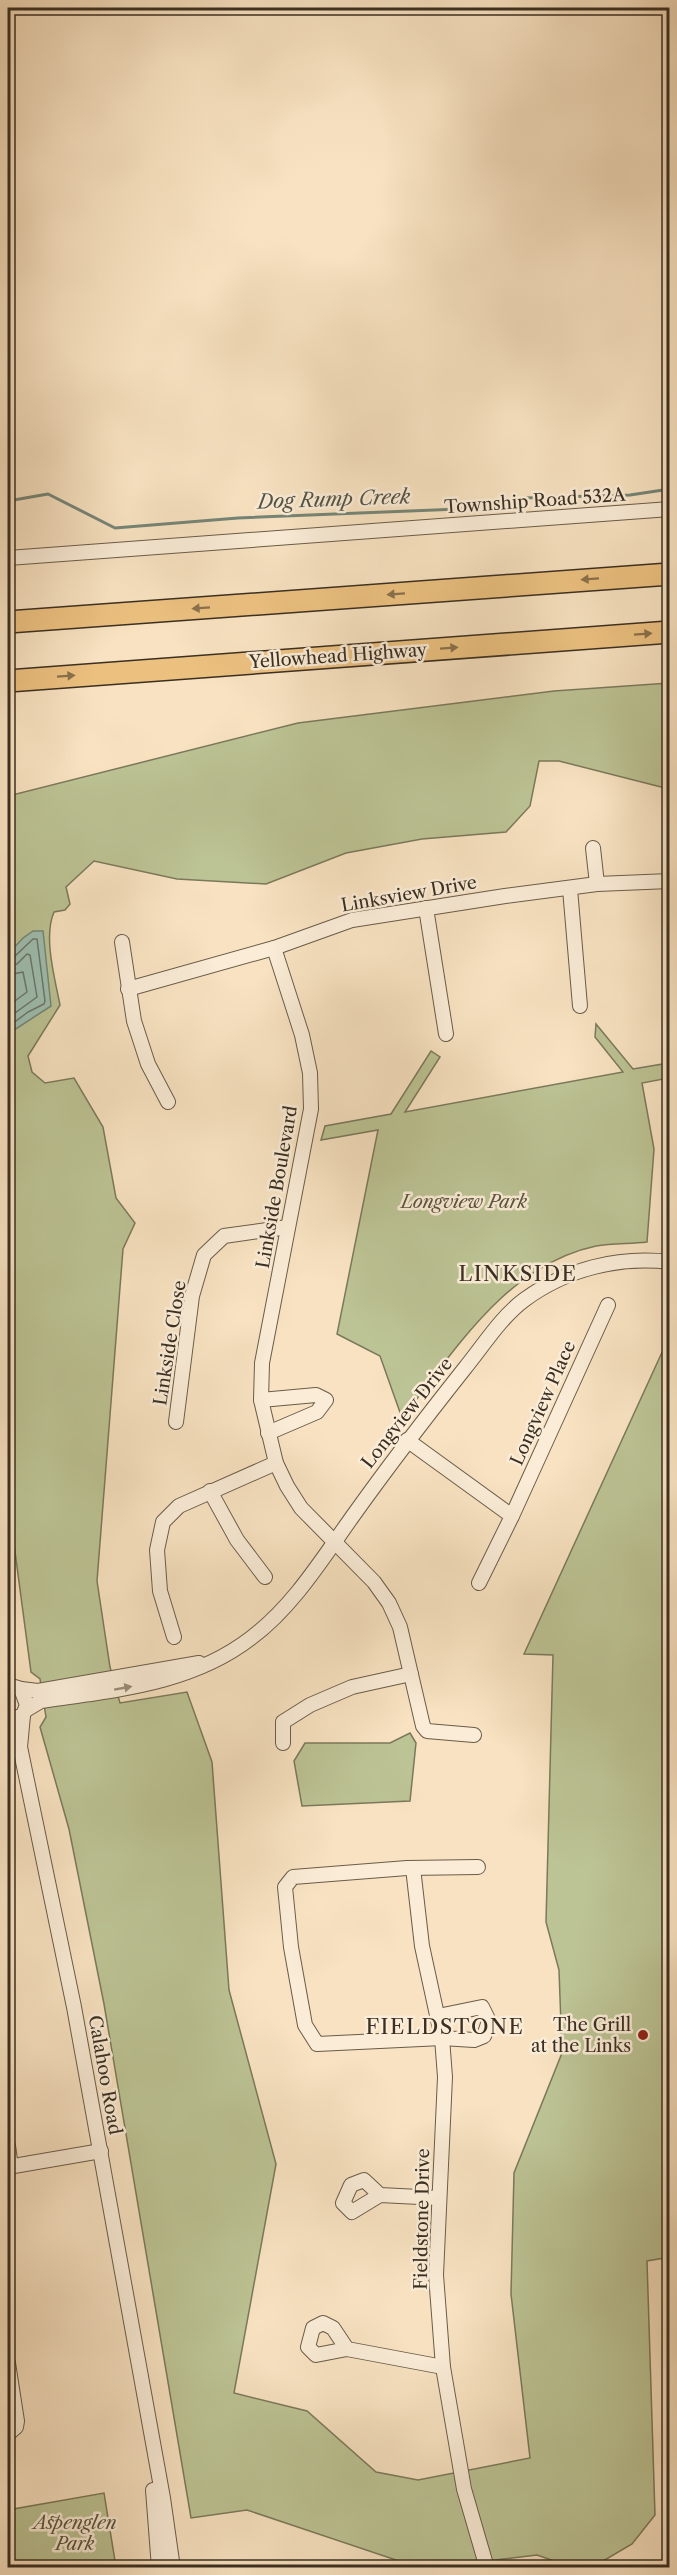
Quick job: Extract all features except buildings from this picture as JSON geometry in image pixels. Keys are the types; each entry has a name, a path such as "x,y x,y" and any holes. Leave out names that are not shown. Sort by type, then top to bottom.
{"highway":[{"path":"8,622 669,574"},
{"name":"Yellowhead Highway","path":"8,681 669,632"}],"street":[{"name":"Township Road 532A","path":"8,558 669,509"},
{"path":"593,848 597,885"},
{"name":"Linksview Drive","path":"128,989 274,948 352,920 597,885 669,881"},
{"path":"570,889 580,1006"},
{"path":"426,908 446,1034"},
{"path":"122,942 128,989 142,1047 168,1102"},
{"name":"Linkside Boulevard","path":"274,948 302,1035 310,1073 311,1109 262,1363 261,1400 268,1433 276,1463 287,1486 302,1508 374,1582 389,1603 400,1627 421,1720 428,1731 474,1735"},
{"name":"Linkside Close","path":"176,1422 192,1296 204,1255 224,1236 288,1227"},
{"name":"Longview Drive","path":"8,1723 41,1701 167,1681 193,1672 250,1639 280,1612 335,1541 407,1440 523,1300 564,1276 594,1265 643,1260 669,1262"},
{"name":"Longview Place","path":"479,1583 608,1305"},
{"path":"261,1400 316,1395 326,1400 317,1412 268,1433"},
{"path":"407,1440 512,1516"},
{"path":"174,1636 160,1591 157,1551 163,1522 178,1506 276,1463"},
{"path":"210,1491 237,1540 265,1577"},
{"name":"Longview Drive","path":"13,1684 38,1691 216,1660"},
{"path":"283,1743 283,1722 310,1705 352,1687 411,1674"},
{"name":"Calahoo Road","path":"13,1684 27,1699 20,1746"},
{"name":"Calahoo Road","path":"8,1723 20,1746 47,1870 101,2151 163,2498 173,2568"},
{"path":"438,2016 482,2007 489,2021 483,2036 474,2040 442,2038 317,2044 305,2025 291,1947 285,1887 293,1878 413,1868 478,1867"},
{"name":"Fieldstone Drive","path":"413,1868 422,1946 442,2038 445,2077 436,2275 443,2367 464,2489 487,2568"},
{"path":"8,2146 9,2167 101,2151"},
{"path":"381,2195 439,2198"},
{"path":"347,2349 443,2367"},
{"path":"8,2363 17,2421 16,2427 8,2434"},
{"name":"Calahoo Road","path":"146,2411 159,2568"}],"green space":[{"path":"669,683 669,789 559,761 539,761 530,806 506,832 422,839 346,853 266,884 177,879 94,861 66,887 70,904 65,910 54,912 51,922 50,946 60,1005 28,1056 32,1072 45,1083 74,1078 103,1127 116,1198 135,1223 123,1249 97,1581 110,1667 120,1703 187,1692 212,1762 229,1990 276,2164 234,2393 307,2411 376,2472 418,2480 530,2458 511,2294 514,2173 562,2053 559,1970 546,1922 553,1655 524,1654 669,1337 670,2257 647,2261 655,2515 632,2544 593,2567 572,2567 537,2555 435,2567 399,2561 247,2510 191,2518 104,2004 69,1829 40,1727 46,1717 40,1679 31,1672 8,1499 8,796 298,723 554,691"},
{"name":"Longview Park","path":"596,1024 633,1069 669,1063 669,1078 642,1083 654,1149 647,1242 596,1246 564,1256 535,1271 485,1314 402,1418 380,1356 337,1334 378,1130 321,1140 325,1126 391,1114 431,1051 440,1057 405,1112 623,1072 595,1037"},
{"path":"410,1733 416,1743 410,1801 302,1806 294,1761 305,1743 390,1743"},
{"name":"Aspenglen Park","path":"104,2493 116,2567 8,2567 8,2510"}],"water":[{"path":"33,931 43,931 51,1006 8,1034 8,954"}],"waterway":[{"name":"Dog Rump Creek","path":"8,501 48,494 115,528 238,518 459,509 523,498 630,495 670,489"}],"place":[{"name":"The Grill at the Links","path":"643,2035"}],"district":[{"name":"LINKSIDE","path":"518,1274"},
{"name":"FIELDSTONE","path":"445,2027"}]}
